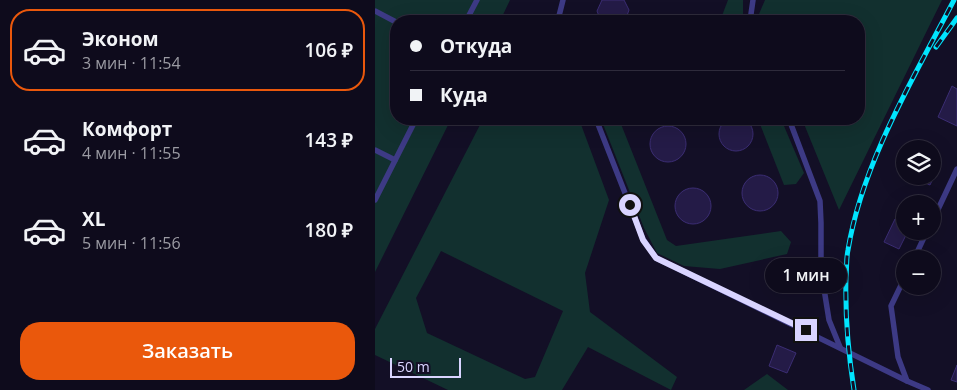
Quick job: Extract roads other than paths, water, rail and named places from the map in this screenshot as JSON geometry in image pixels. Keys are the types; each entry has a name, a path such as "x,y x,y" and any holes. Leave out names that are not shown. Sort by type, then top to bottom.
{"lane":[{"path":"469,15 477,0"},
{"path":"559,15 563,0"},
{"path":"751,15 753,0"},
{"path":"375,11 390,19"},
{"path":"375,200 414,125"},
{"path":"598,125 643,240 656,258 927,390"},
{"path":"791,125 820,201 821,270 829,320 839,347"},
{"path":"375,150 395,160"},
{"path":"941,203 957,169"},
{"path":"896,295 891,306 898,357 907,381"}],"railway":[{"path":"854,390 847,334 846,277 847,253 855,217 865,185 891,121 954,0"},
{"path":"936,47 957,18"}]}
